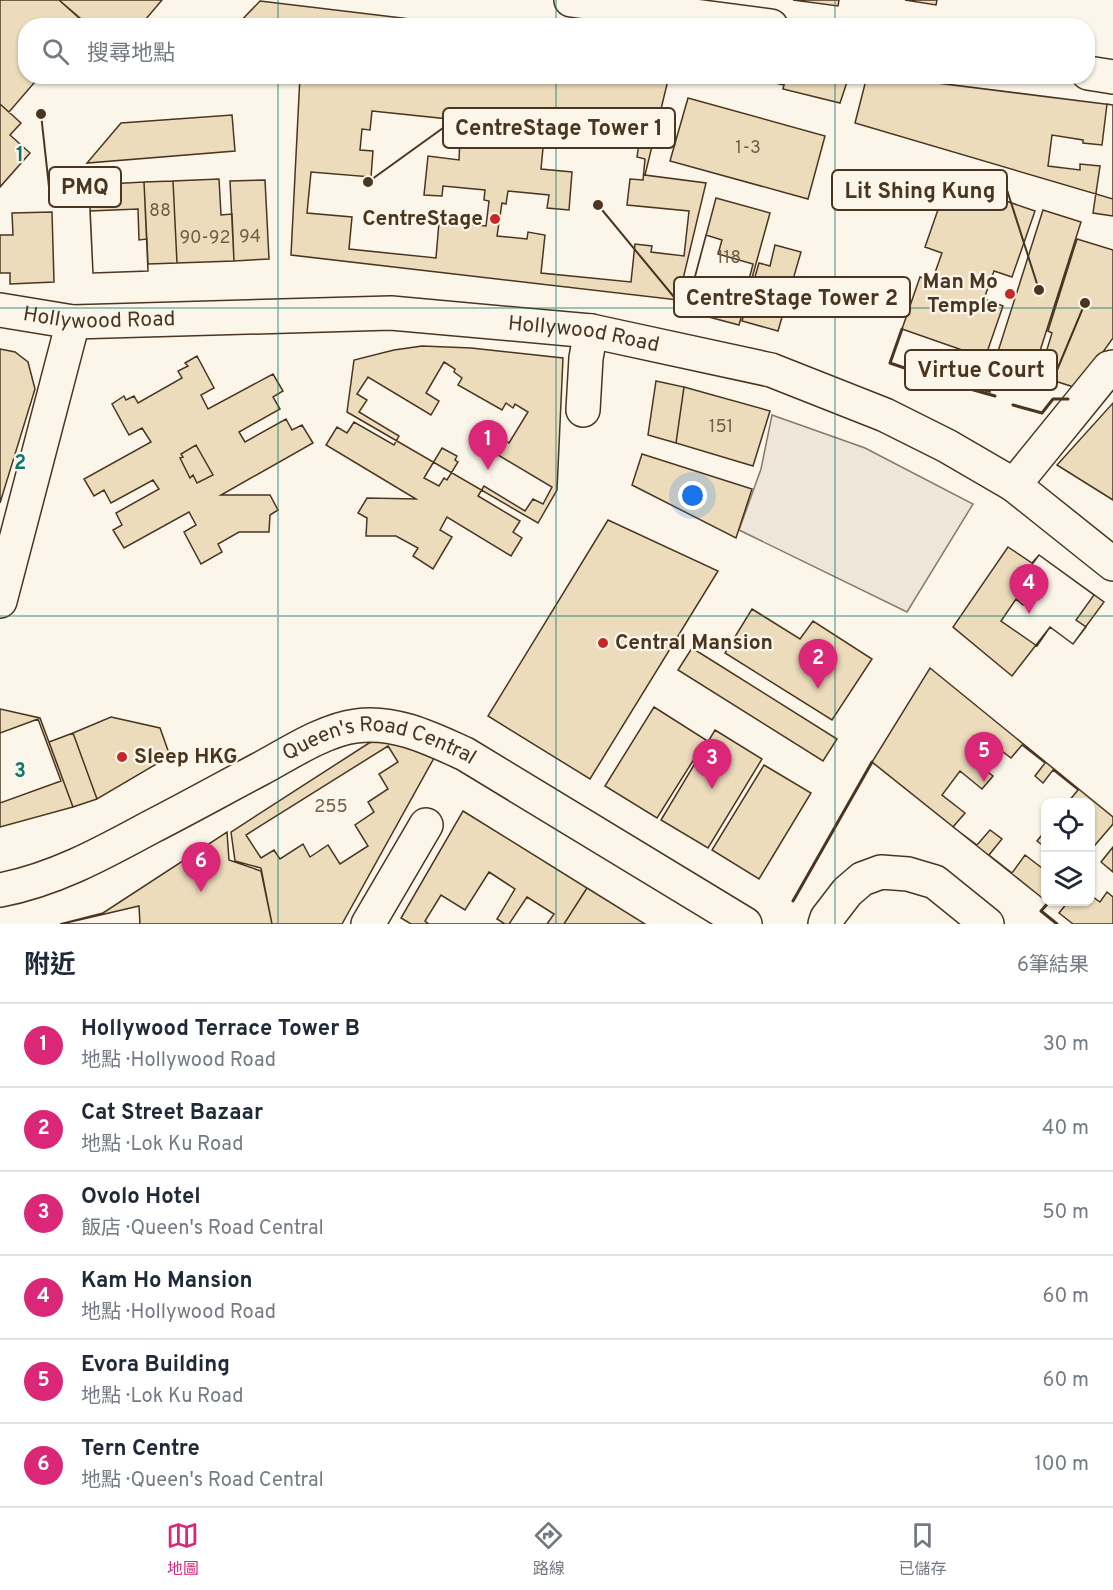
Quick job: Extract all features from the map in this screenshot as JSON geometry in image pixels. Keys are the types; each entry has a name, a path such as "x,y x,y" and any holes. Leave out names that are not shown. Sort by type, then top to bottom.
{"street":[{"path":"562,18 563,0"},
{"path":"571,0 709,18"},
{"path":"1095,74 1113,76"},
{"name":"Hollywood Road","path":"0,310 73,322 391,313 591,331 771,370 885,415 947,446 1014,485 1113,564"},
{"path":"0,601 73,322"},
{"path":"583,410 586,358 591,331"},
{"path":"1014,485 1109,368 1113,367"},
{"name":"Queen's Road Central","path":"0,890 43,879 98,856 323,737 356,726 382,726 433,739 465,754 745,924"},
{"path":"368,924 426,825"},
{"path":"825,924 847,892 862,879 881,872 908,874 934,882 987,924"}],"shaded area":[{"path":"772,415 865,448 973,504 907,612 739,530 761,469"}],"building":[{"path":"0,0 59,0 80,18 18,18 18,84 33,84 9,112 0,104"},
{"path":"59,0 162,0 147,18 79,18"},
{"path":"793,0 839,0 838,6"},
{"path":"905,0 937,0 936,5"},
{"path":"260,1 402,18 244,18"},
{"name":"CentreStage","path":"300,84 667,84 645,175 706,183 678,300 291,255"},
{"path":"784,84 846,84 840,103 783,89"},
{"path":"865,84 945,84 1113,105 1113,199 855,123"},
{"path":"688,98 825,136 808,199 670,161"},
{"path":"0,104 21,123 10,135 30,153 0,187"},
{"path":"1107,104 1113,105 1113,216 1093,213 1100,166 1080,164 1080,170 1048,166 1052,135 1102,145"},
{"path":"372,111 458,120 456,139 460,139 459,160 428,156 424,195 442,196 443,186 485,190 484,200 489,201 486,226 439,222 436,258 349,249 352,217 307,213 311,172 371,177 373,151 360,150 362,129 370,130"},
{"path":"232,115 235,151 87,163 121,123"},
{"path":"552,128 640,137 637,157 645,159 643,180 630,179 627,205 689,211 684,256 651,252 652,246 635,244 631,282 541,273 545,235 528,232 527,239 497,236 502,203 506,204 508,191 549,195 547,208 569,210 572,172 541,169 543,148 550,148"},
{"path":"219,179 221,215 232,214 234,261 177,263 173,181"},
{"path":"265,180 269,259 234,261 230,181"},
{"path":"173,181 177,263 148,264 144,182"},
{"name":"Man Mo Temple","path":"948,181 1035,211 1012,277 994,271 984,299 1003,306 985,358 902,329 920,277 932,281 942,253 925,247"},
{"path":"144,182 148,271 93,273 89,185"},
{"path":"716,198 770,213 739,325 686,311"},
{"path":"138,209 139,240 147,239 148,271 93,273 90,211"},
{"path":"1043,210 1081,222 1033,373 995,361"},
{"path":"52,212 54,282 10,284 10,273 0,273 0,235 13,235 12,213"},
{"path":"706,235 722,240 718,254 753,264 745,295 718,288 716,298 691,291"},
{"path":"1077,239 1113,250 1113,338 1077,388 1039,376 1052,333 1048,331"},
{"path":"775,245 801,252 778,331 742,321 759,263 770,266"},
{"path":"422,346 471,348 563,358 557,490 538,523 347,412 354,360"},
{"path":"0,349 15,352 28,362 35,389 0,503"},
{"path":"197,356 214,388 201,395 208,409 273,374 283,391 273,397 280,409 239,432 245,442 286,419 292,430 302,425 313,443 221,495 270,495 278,510 270,515 269,532 239,532 218,544 222,552 201,564 184,532 196,525 189,512 124,548 113,530 122,525 116,513 159,489 153,480 111,503 104,490 94,496 84,479 151,442 142,428 129,435 112,404 124,396 126,400 134,396 138,403 182,378 178,371 188,366 185,363","holes":["196,445 213,475 197,483 193,475 190,478 180,458 183,457 181,454"]},
{"path":"444,362 455,369 454,372 462,378 458,385 502,410 506,403 513,408 515,404 528,412 509,443 497,435 488,449 552,487 543,504 533,499 525,511 484,486 478,496 520,521 513,532 522,538 511,556 447,517 440,530 452,537 433,569 413,556 418,548 396,536 366,536 367,518 358,513 367,498 416,499 326,445 337,427 347,433 354,422 394,445 399,436 359,412 367,400 357,394 368,377 431,415 439,401 426,393","holes":["442,448 457,456 455,460 458,462 447,480 444,478 439,486 424,478"]},
{"path":"976,372 993,376 990,392 972,388"},
{"path":"656,381 684,387 676,443 648,435"},
{"path":"684,387 770,411 753,466 676,443"},
{"path":"1113,403 1113,500 1057,465"},
{"path":"196,445 213,475 197,483 193,475 190,478 180,458 183,457 181,454"},
{"path":"642,454 752,489 736,538 632,485"},
{"name":"Central Mansion","path":"608,520 718,571 590,779 488,716"},
{"path":"1008,547 1032,563 1039,555 1104,602 1073,644 1050,627 1012,676 953,627"},
{"path":"1039,555 1094,595 1076,620 1086,627 1073,644 1050,627 1037,646 1001,621 1016,599 1023,605 1033,592 1019,582"},
{"path":"752,609 800,639 813,621 872,659 832,720 725,653"},
{"path":"692,648 837,739 823,761 678,670"},
{"path":"930,668 1090,798 1041,798 1041,897 872,762"},
{"path":"654,707 706,740 657,818 605,786"},
{"path":"0,709 40,718 73,807 0,827"},
{"path":"111,717 160,728 170,756 97,799 73,733"},
{"path":"38,719 61,781 0,803 0,733"},
{"path":"715,730 762,759 708,848 661,820"},
{"path":"73,733 97,799 73,807 49,742"},
{"path":"389,738 434,758 342,924 272,924 261,868 235,861 231,832 369,743"},
{"path":"985,738 1011,758 1022,745 1045,763 1035,776 1043,783 1053,770 1078,790 1071,798 1041,798 1041,836 1037,841 1041,844 1041,867 1025,855 1012,873 989,855 1002,839 990,830 977,845 953,827 965,813 942,795 960,771 982,789 993,776 970,758"},
{"path":"388,746 398,762 379,774 388,789 368,802 374,812 355,825 368,846 340,864 328,845 310,857 303,844 280,859 274,850 261,858 246,835"},
{"path":"764,765 811,793 759,879 712,850"},
{"path":"1095,802 1113,817 1113,824 1095,845"},
{"path":"463,811 587,888 564,924 411,924 401,918"},
{"path":"227,832 229,860 261,871 272,924 60,924 103,913"},
{"path":"1113,847 1113,872 1101,862"},
{"path":"489,872 515,889 497,919 505,924 429,924 425,921 441,895 465,910"},
{"path":"587,888 645,924 564,924"},
{"path":"1107,892 1113,897 1113,924 1073,924 1059,913 1065,906 1095,906 1095,898 1100,902"},
{"path":"527,897 554,914 547,924 509,924"},
{"path":"139,906 140,924 62,924"}],"wall":[{"path":"902,329 890,363 925,375"},
{"path":"938,380 995,396"},
{"path":"1013,405 1042,413 1053,399 1068,399"},
{"path":"793,901 872,762"},
{"path":"1045,906 1041,911 1057,924"}],"place":[{"name":"PMQ","path":"41,114"},
{"name":"CentreStage Tower 1","path":"368,182"},
{"name":"CentreStage Tower 2","path":"598,205"},
{"name":"CentreStage","path":"495,219"},
{"name":"Lit Shing Kung","path":"1039,290"},
{"name":"Man Mo Temple","path":"1010,294"},
{"name":"Virtue Court","path":"1085,303"},
{"name":"Hollywood Terrace Tower B","path":"488,470"},
{"name":"Kam Ho Mansion","path":"1029,614"},
{"name":"Central Mansion","path":"603,643"},
{"name":"Cat Street Bazaar","path":"818,689"},
{"name":"Sleep HKG","path":"122,757"},
{"name":"Evora Building","path":"984,782"},
{"name":"Ovolo Hotel","path":"712,789"},
{"name":"Tern Centre","path":"201,892"}]}
